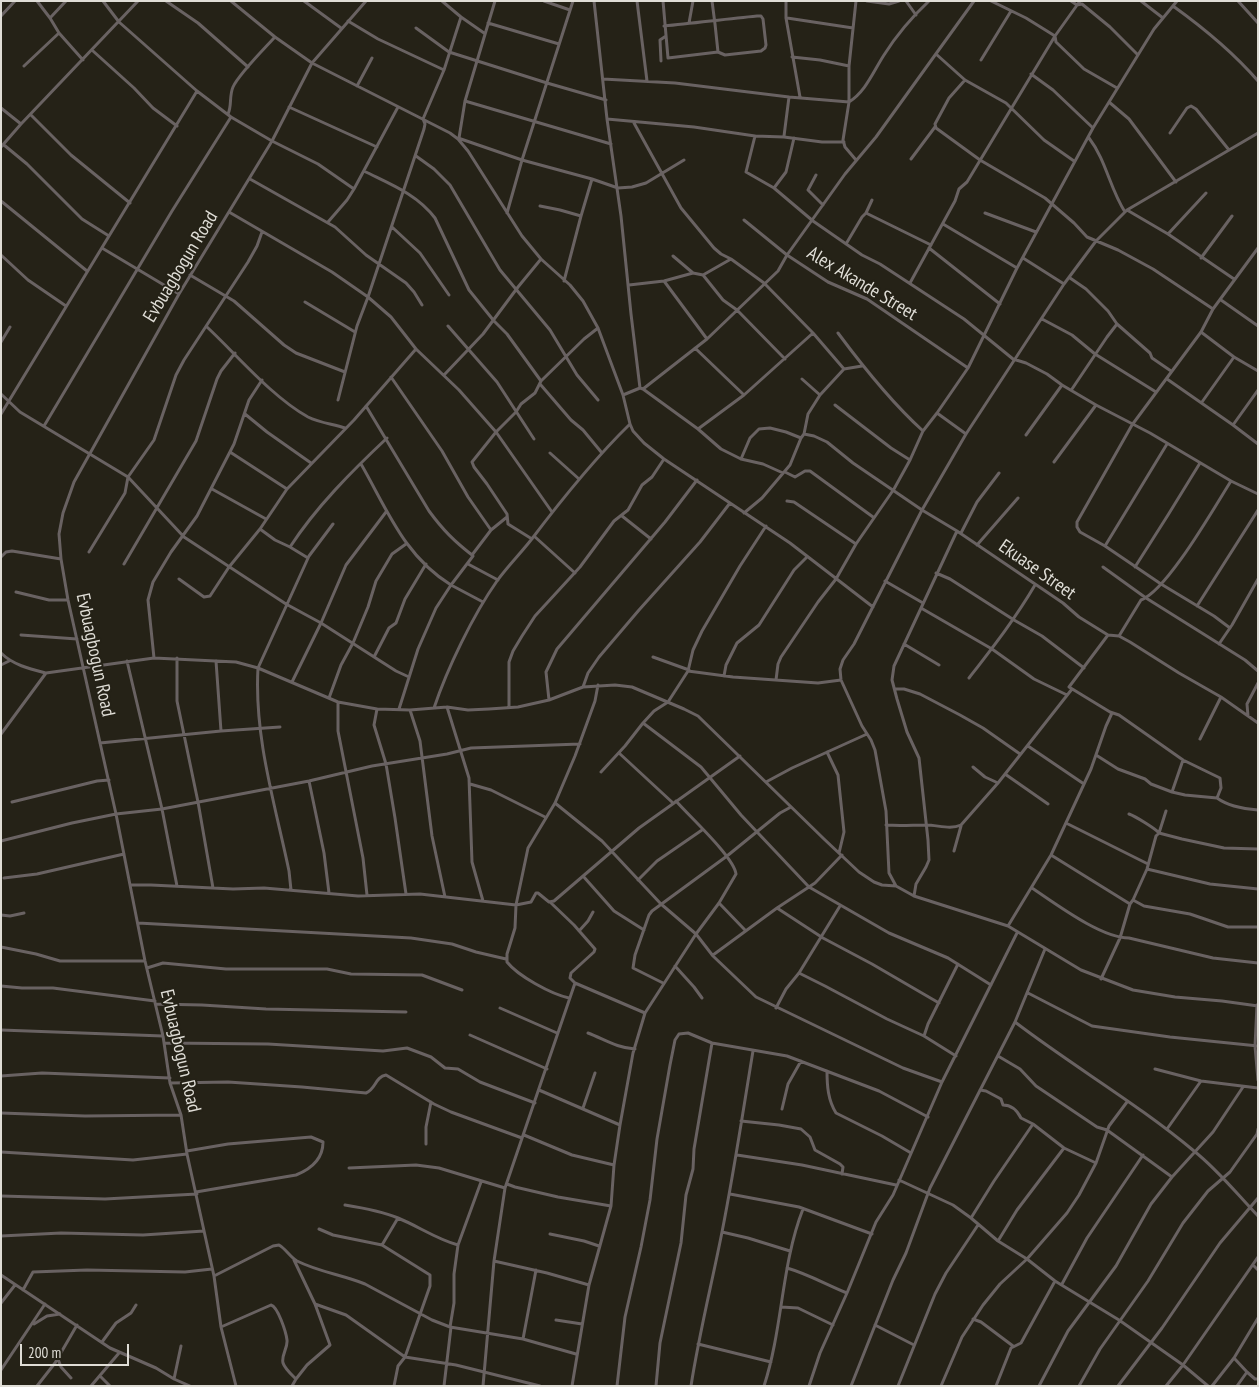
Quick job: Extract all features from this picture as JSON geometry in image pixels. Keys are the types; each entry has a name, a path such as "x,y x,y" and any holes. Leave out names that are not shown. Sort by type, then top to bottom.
{"street":[{"path":"1,16 15,1"},
{"path":"37,1 59,33 83,60"},
{"path":"50,18 66,1"},
{"path":"103,1 119,22 197,91 231,117 272,141 318,164 354,189"},
{"path":"109,236 82,219 28,164 2,146 138,1"},
{"path":"166,1 198,23 248,67"},
{"path":"231,1 275,37 312,63 458,138 522,160 618,188 646,183 684,160"},
{"path":"304,1 341,28"},
{"name":"Evbuagbogun Road","path":"236,1386 221,1328 214,1276 180,1115 170,1081 163,1036 145,961 109,780 68,600 61,559 60,534 63,513 74,482 179,294 272,141 312,63 366,1"},
{"path":"442,1 484,33"},
{"path":"495,1 465,100 458,138 522,236 583,301 598,328 623,395 630,424 644,443 664,459 766,526 873,607"},
{"path":"544,1 570,10"},
{"path":"506,214 574,1"},
{"path":"594,1 607,119 618,188 628,285 642,389 698,429 721,449 741,459 763,464 794,477 810,471 873,517"},
{"path":"637,1 647,81"},
{"path":"663,1 664,26 668,58 718,52 725,55 761,51 766,45 761,16 664,26"},
{"path":"689,23 693,1"},
{"path":"712,1 718,52"},
{"path":"786,1 786,18 800,97"},
{"path":"856,1 849,66 849,102 844,142 856,160"},
{"path":"868,1 889,4 899,1"},
{"path":"905,1 916,15"},
{"path":"603,79 675,83 789,97 849,102 863,88 894,41 929,1"},
{"path":"623,395 642,389 707,339 778,271 787,255 823,205 856,160 876,137 974,1"},
{"path":"991,1 1055,36 1059,45 1084,69 1118,88"},
{"path":"1072,1 1082,4 1110,26 1138,55"},
{"path":"1141,1 1163,18"},
{"path":"776,680 781,657 836,579 873,517 894,489 910,460 922,431 968,368 1017,268 1093,128 1154,29 1177,1"},
{"path":"1238,1 1258,23"},
{"path":"910,283 955,201 959,189 966,182 1031,74 1078,3"},
{"path":"1173,6 1209,32 1258,81"},
{"path":"981,60 1011,11"},
{"path":"338,400 355,332 416,156 425,124 423,119 444,70 461,17"},
{"path":"786,18 853,28"},
{"path":"348,21 378,39 444,70"},
{"path":"488,23 559,44"},
{"path":"416,28 449,52 606,100"},
{"path":"24,66 59,33"},
{"path":"661,61 660,40 666,36"},
{"path":"228,114 233,87 275,37"},
{"path":"93,51 134,88 152,108 177,126"},
{"path":"936,54 965,80 1011,106 1044,140 1074,161"},
{"path":"792,57 849,66"},
{"path":"357,86 372,58"},
{"path":"1031,74 1053,90 1093,128"},
{"path":"911,159 935,127 949,98 965,80"},
{"path":"1,414 197,91"},
{"path":"784,137 789,97"},
{"path":"465,100 611,144"},
{"path":"1109,102 1129,119 1176,182"},
{"path":"1170,133 1187,108 1191,106 1202,116 1229,150"},
{"path":"288,107 377,146"},
{"path":"328,222 354,189 398,107"},
{"path":"1,108 21,124"},
{"path":"30,115 71,155 130,203"},
{"path":"44,426 231,117"},
{"path":"607,119 634,123 694,127 755,136 844,142"},
{"path":"634,123 682,208 714,248 764,283 813,333 844,369"},
{"path":"935,127 980,160 1052,203 1087,237 1118,250 1153,269 1213,309"},
{"path":"896,886 889,874 886,811 875,750 841,680 840,670 843,660 854,644 922,510 966,434 1064,284 1096,241 1126,211 1258,133"},
{"path":"755,136 746,172 774,188 812,221 964,318 1014,359 1026,362 1096,405 1231,481 1258,494"},
{"path":"774,188 786,172 794,138"},
{"path":"1089,138 1100,155 1119,202 1126,211 1168,234 1234,279"},
{"path":"416,156 434,169 450,185 500,270 550,330 577,375 598,400"},
{"path":"364,171 404,191 429,211 469,290 507,334 540,383 571,420 585,432 602,452"},
{"path":"816,175 808,190 823,205"},
{"path":"250,179 339,230 366,255 406,283 422,305"},
{"path":"564,281 592,179"},
{"path":"1168,234 1206,193"},
{"path":"846,244 872,200"},
{"path":"2,202 87,271"},
{"path":"540,206 581,216"},
{"path":"229,212 332,272 368,297 391,318 416,349 459,390 496,432 552,512"},
{"path":"866,213 930,247 1000,304"},
{"path":"985,213 1036,232"},
{"path":"1201,258 1232,216"},
{"name":"Alex Akande Street","path":"744,220 787,255 828,282 867,299 968,368"},
{"path":"943,224 1017,268"},
{"path":"392,227 420,253 449,295"},
{"path":"89,552 125,493 128,477 154,440 176,375 184,360 207,327 257,246 262,232"},
{"path":"102,248 179,294"},
{"path":"1230,628 1105,546 1080,532 1077,528 1078,522 1132,425 1201,332 1213,309 1234,279 1256,254 1258,248"},
{"path":"1,256 28,280 66,306"},
{"path":"673,256 693,273"},
{"path":"1023,258 1064,284"},
{"path":"444,375 494,321 516,290 542,259"},
{"path":"703,275 731,259"},
{"path":"628,285 664,281 693,273 703,275 723,300 737,310 785,359"},
{"path":"190,275 234,301 284,345 296,353 345,372"},
{"path":"1070,278 1086,289 1108,311 1117,324 1150,353 1152,358 1171,371"},
{"path":"664,281 707,339"},
{"path":"1221,300 1258,326"},
{"path":"305,302 355,332"},
{"path":"1042,319 1072,335 1095,354 1156,392"},
{"path":"1072,390 1117,324"},
{"path":"448,326 496,382 534,440"},
{"path":"1,342 10,327"},
{"path":"207,327 292,407 314,420 345,428"},
{"path":"574,573 533,538 510,527 507,521 508,517 503,508 472,464 496,432 516,412 521,404 535,393 540,383 566,355 598,328"},
{"path":"1201,332 1234,357 1258,371"},
{"path":"698,429 744,395 813,333"},
{"path":"838,333 862,366 922,431"},
{"path":"695,348 744,395"},
{"path":"179,579 204,597 208,597 228,567 260,529 287,489 366,406 416,349"},
{"path":"124,564 196,441 221,370 235,353"},
{"path":"1202,402 1234,357"},
{"path":"744,513 762,498 790,465 804,434 808,414 820,395 844,369 862,366"},
{"path":"391,377 442,451 468,497 491,530"},
{"path":"802,379 820,395"},
{"path":"1167,379 1233,424 1258,444"},
{"path":"154,658 148,600 153,582 171,552 184,537 212,489 230,452 249,400 262,380"},
{"path":"1026,435 1062,385"},
{"path":"1233,424 1258,390"},
{"path":"1,394 20,412 128,477 184,537 286,604 321,623 409,677"},
{"path":"835,405 891,448 910,460"},
{"path":"1054,462 1096,405"},
{"path":"366,406 441,528 453,541 472,555"},
{"path":"937,413 966,434"},
{"path":"245,414 311,463"},
{"path":"434,708 454,660 483,602 498,580 579,479 630,424"},
{"path":"741,459 750,438 759,429 770,428 801,438"},
{"name":"Ekuase Street","path":"804,434 827,442 853,463 894,489 922,510 959,532 1108,635 1119,636 1221,697 1258,723"},
{"path":"290,547 320,508 360,464 387,438"},
{"path":"1105,546 1167,444"},
{"path":"230,452 287,489"},
{"path":"550,452 579,479"},
{"path":"509,707 509,662 513,651 535,616 574,573 614,521 628,510 642,485 652,477 664,459"},
{"path":"1135,567 1200,463"},
{"path":"360,464 406,544 451,585 483,602"},
{"path":"914,896 916,884 928,860 927,825 919,758 907,732 894,689 892,674 936,573 977,502 999,473"},
{"path":"549,700 546,672 557,649 697,480"},
{"path":"1119,636 1141,600 1146,598 1166,580 1231,481"},
{"path":"212,489 266,519"},
{"path":"977,546 1018,498"},
{"path":"787,501 794,502 856,544"},
{"path":"583,687 588,673 600,657 700,542 730,502"},
{"path":"1197,606 1258,510"},
{"path":"292,682 321,623 346,565 386,512"},
{"path":"622,516 650,539"},
{"path":"398,710 418,649 436,608 491,530 508,517"},
{"path":"291,890 289,871 263,757 256,687 258,668 308,558 333,524"},
{"path":"601,772 643,723 668,702 689,671 693,650 702,631 766,526"},
{"path":"260,529 275,540 308,558"},
{"path":"329,698 341,665 353,643 368,607 376,581 392,554 406,544"},
{"path":"1,557 6,552 12,551 61,559"},
{"path":"724,676 726,665 737,643 759,625 794,570 807,557"},
{"path":"374,657 389,628 396,622 405,599 426,564"},
{"path":"468,564 498,580"},
{"path":"1103,568 1258,670"},
{"path":"936,573 950,579 1042,636 1084,668"},
{"path":"1218,644 1230,628 1258,580"},
{"path":"885,581 923,604"},
{"path":"968,678 1014,620 1035,585"},
{"path":"16,592 49,600 68,600"},
{"path":"921,608 992,649 1034,679 1067,695"},
{"path":"21,635 77,640"},
{"path":"1108,635 1069,688 1144,731 1183,760 1220,778 1217,798"},
{"path":"904,644 939,665"},
{"path":"1,654 9,661 31,670 46,673 154,658 236,662 258,668 338,702 377,709 410,710 447,707 468,710 509,707 549,700 583,687 632,687 698,716 859,872 874,882 882,886 896,886 914,896 1008,926 1045,949 1101,978 1133,990 1166,996 1257,1006 1256,1046 1258,1080"},
{"path":"653,657 689,671 724,676 818,683 841,680"},
{"path":"176,658 177,701 198,802 213,888"},
{"path":"1,665 9,661"},
{"path":"127,661 162,809 177,886"},
{"path":"216,661 222,731"},
{"path":"1,734 46,673"},
{"path":"1248,717 1247,704 1258,683"},
{"path":"569,998 546,990 508,964 506,958 515,928 516,905 528,848 555,803 580,744 595,701 598,686"},
{"path":"894,689 904,689 920,694 983,728 1020,754"},
{"path":"954,851 961,826 1028,746 1072,689"},
{"path":"1200,739 1221,697"},
{"path":"338,702 338,731 363,858 367,895"},
{"path":"447,707 469,778 472,862 482,901"},
{"path":"377,709 374,725 386,764 406,894"},
{"path":"410,710 420,741 432,836 445,897"},
{"path":"1008,926 1032,888 1066,823 1084,784 1112,713"},
{"path":"643,723 701,767 809,887 888,933 958,964 990,985"},
{"path":"100,743 184,734 280,727"},
{"path":"766,782 867,734"},
{"path":"1,841 116,814 162,809 471,748 580,744"},
{"path":"1028,746 1084,784"},
{"path":"713,956 745,930 815,883 841,854 844,832 838,775 827,752"},
{"path":"572,1386 589,1285 611,1206 614,1165 620,1125 635,1049 645,1014 663,983 719,903 736,874 727,856 702,830 619,753"},
{"path":"1096,755 1118,768 1172,792 1217,798 1230,804 1258,810"},
{"path":"549,902 554,901 611,851 674,802 740,756"},
{"path":"1172,792 1183,760"},
{"path":"973,768 985,777 998,783"},
{"path":"1005,774 1048,804"},
{"path":"12,802 96,781 109,780"},
{"path":"309,781 324,853 329,893"},
{"path":"470,784 491,790 545,817"},
{"path":"555,803 611,851 661,904 696,934 713,956 756,998 903,1068 942,1082"},
{"path":"663,983 633,968 635,955 649,915 661,904 727,856 780,812 791,806"},
{"path":"1101,978 1120,938 1130,904 1147,866 1166,811"},
{"path":"1129,814 1156,829 1159,833 1182,840 1224,848 1258,849"},
{"path":"1066,823 1147,866 1210,884 1258,889"},
{"path":"886,825 927,825 955,828 961,826"},
{"path":"638,880 657,861 702,830"},
{"path":"4,878 37,874 124,854"},
{"path":"1050,855 1130,904"},
{"path":"583,876 614,911 644,930"},
{"path":"130,885 264,888 367,895 406,894 516,905 532,902 538,893 579,931 595,950 571,973 570,978 575,983 645,1014"},
{"path":"1032,888 1057,906 1091,925 1120,938 1129,938 1213,958 1258,963"},
{"path":"1133,900 1144,906 1190,914 1228,927 1258,927"},
{"path":"719,903 745,930"},
{"path":"776,1008 786,989 799,973 840,906"},
{"path":"777,908 821,936 894,976 939,1004"},
{"path":"579,931 593,912"},
{"path":"1,915 10,916 24,913"},
{"path":"138,923 411,938 452,944 476,952 506,958"},
{"path":"809,1386 816,1364 848,1293 876,1222 893,1195 942,1082 1017,933"},
{"path":"1,947 60,961 145,961"},
{"path":"851,1386 906,1253 928,1193 1016,1022 1045,949"},
{"path":"147,968 163,963 226,969 327,969 351,974 422,975 462,990"},
{"path":"924,1036 928,1024 958,964"},
{"path":"675,966 694,986 702,998"},
{"path":"799,973 886,1019 924,1036 956,1056"},
{"path":"483,1386 494,1261 505,1188 575,983"},
{"path":"1,986 53,988 155,1002 266,1009 406,1012"},
{"path":"1028,993 1092,1026 1256,1046"},
{"path":"500,1008 557,1033"},
{"path":"1016,1022 1167,1129 1196,1152 1258,1216"},
{"path":"1,1030 163,1036"},
{"path":"588,1033 626,1049 635,1049"},
{"path":"617,1386 626,1317 650,1200 657,1139 676,1040 679,1034 688,1033 712,1043 787,1056 879,1091 928,1117"},
{"path":"470,1035 546,1069"},
{"path":"164,1043 268,1044 383,1051 407,1048 431,1057 445,1068 458,1070 480,1082 535,1103"},
{"path":"656,1386 660,1343 681,1243 686,1196 693,1169 695,1142 712,1043"},
{"path":"692,1386 698,1344 730,1194 753,1051"},
{"path":"998,1056 1020,1069 1036,1086 1096,1127 1107,1130 1172,1177"},
{"path":"782,1109 788,1084 801,1061"},
{"path":"1155,1069 1200,1082 1258,1088"},
{"path":"827,1071 827,1086 836,1114 882,1136 911,1153"},
{"path":"1,1076 42,1073 170,1081 228,1082 366,1093 372,1090 378,1078 386,1075 431,1102 477,1122 523,1136 572,1155 614,1165"},
{"path":"583,1108 595,1073"},
{"path":"1167,1129 1200,1082"},
{"path":"1039,1386 1068,1331 1116,1266 1151,1204 1226,1114 1243,1087"},
{"path":"539,1090 620,1125"},
{"path":"980,1090 1001,1099 1003,1105 1014,1108 1018,1111 1021,1118 1033,1124 1064,1148 1096,1163"},
{"path":"426,1144 426,1127 431,1102"},
{"path":"941,1386 962,1337 973,1319 1000,1284 1027,1259 1067,1213 1079,1195 1096,1163 1107,1130 1127,1102"},
{"path":"1,1113 85,1116 180,1115"},
{"path":"741,1121 801,1129 810,1137 815,1150 843,1167 842,1174"},
{"path":"971,1218 1033,1124"},
{"path":"1078,1386 1119,1320 1148,1281 1183,1223 1208,1191 1224,1179 1258,1129"},
{"path":"1,1152 133,1160 187,1153 228,1144 311,1137 323,1142 323,1148 310,1170 296,1175 196,1193 105,1200 1,1196"},
{"path":"998,1241 1017,1210 1064,1148"},
{"path":"737,1155 802,1165 896,1185"},
{"path":"1062,1284 1088,1238 1143,1156"},
{"path":"349,1168 416,1165 439,1168 505,1188"},
{"path":"899,1180 953,1206 971,1218 998,1241 1027,1259 1055,1281 1119,1320 1183,1365 1208,1386"},
{"path":"444,1386 454,1303 454,1274 458,1245 481,1182"},
{"path":"507,1184 558,1197 611,1206"},
{"path":"730,1194 803,1209 872,1234"},
{"path":"1118,1386 1162,1328 1220,1244 1258,1198"},
{"path":"345,1205 375,1209 398,1218 442,1241 458,1245"},
{"path":"764,1386 772,1362 790,1251 803,1209"},
{"path":"382,1245 398,1218"},
{"path":"898,1386 946,1272 978,1225"},
{"path":"319,1229 333,1235 382,1245 430,1275 430,1286 405,1356 398,1366 394,1386"},
{"path":"1,1236 61,1233 143,1235 204,1231"},
{"path":"722,1232 790,1251"},
{"path":"550,1234 599,1246"},
{"path":"214,1276 277,1244 283,1247 294,1259 315,1304 330,1345 307,1365 292,1386"},
{"path":"1166,1386 1183,1365 1258,1258"},
{"path":"294,1259 325,1273 366,1284 450,1327 523,1339 576,1354"},
{"path":"494,1261 536,1270 589,1285"},
{"path":"1252,1265 1258,1270"},
{"path":"787,1268 848,1293"},
{"path":"23,1290 33,1272 87,1270 185,1272 212,1269"},
{"path":"523,1339 536,1270"},
{"path":"1,1275 119,1353 156,1368 190,1386"},
{"path":"996,1386 1013,1346 1021,1343 1055,1281"},
{"path":"1,1303 15,1285"},
{"path":"1,1370 46,1304"},
{"path":"315,1304 346,1315 405,1356 540,1386"},
{"path":"102,1342 116,1322 131,1313 136,1305"},
{"path":"221,1328 273,1305 279,1314 287,1340 283,1362 285,1367 296,1378"},
{"path":"781,1306 798,1308 833,1324"},
{"path":"29,1328 40,1319 61,1314"},
{"path":"1212,1386 1234,1358 1258,1318"},
{"path":"973,1319 981,1322 1013,1346"},
{"path":"556,1320 582,1324"},
{"path":"37,1386 58,1358 77,1325"},
{"path":"875,1325 914,1345"},
{"path":"698,1344 772,1362"},
{"path":"174,1379 181,1346"},
{"path":"91,1386 119,1353"},
{"path":"58,1358 61,1367 71,1378"},
{"path":"1234,1358 1247,1372 1255,1379 1258,1379"},
{"path":"1237,1386 1247,1372"},
{"path":"100,1376 110,1386"}]}
